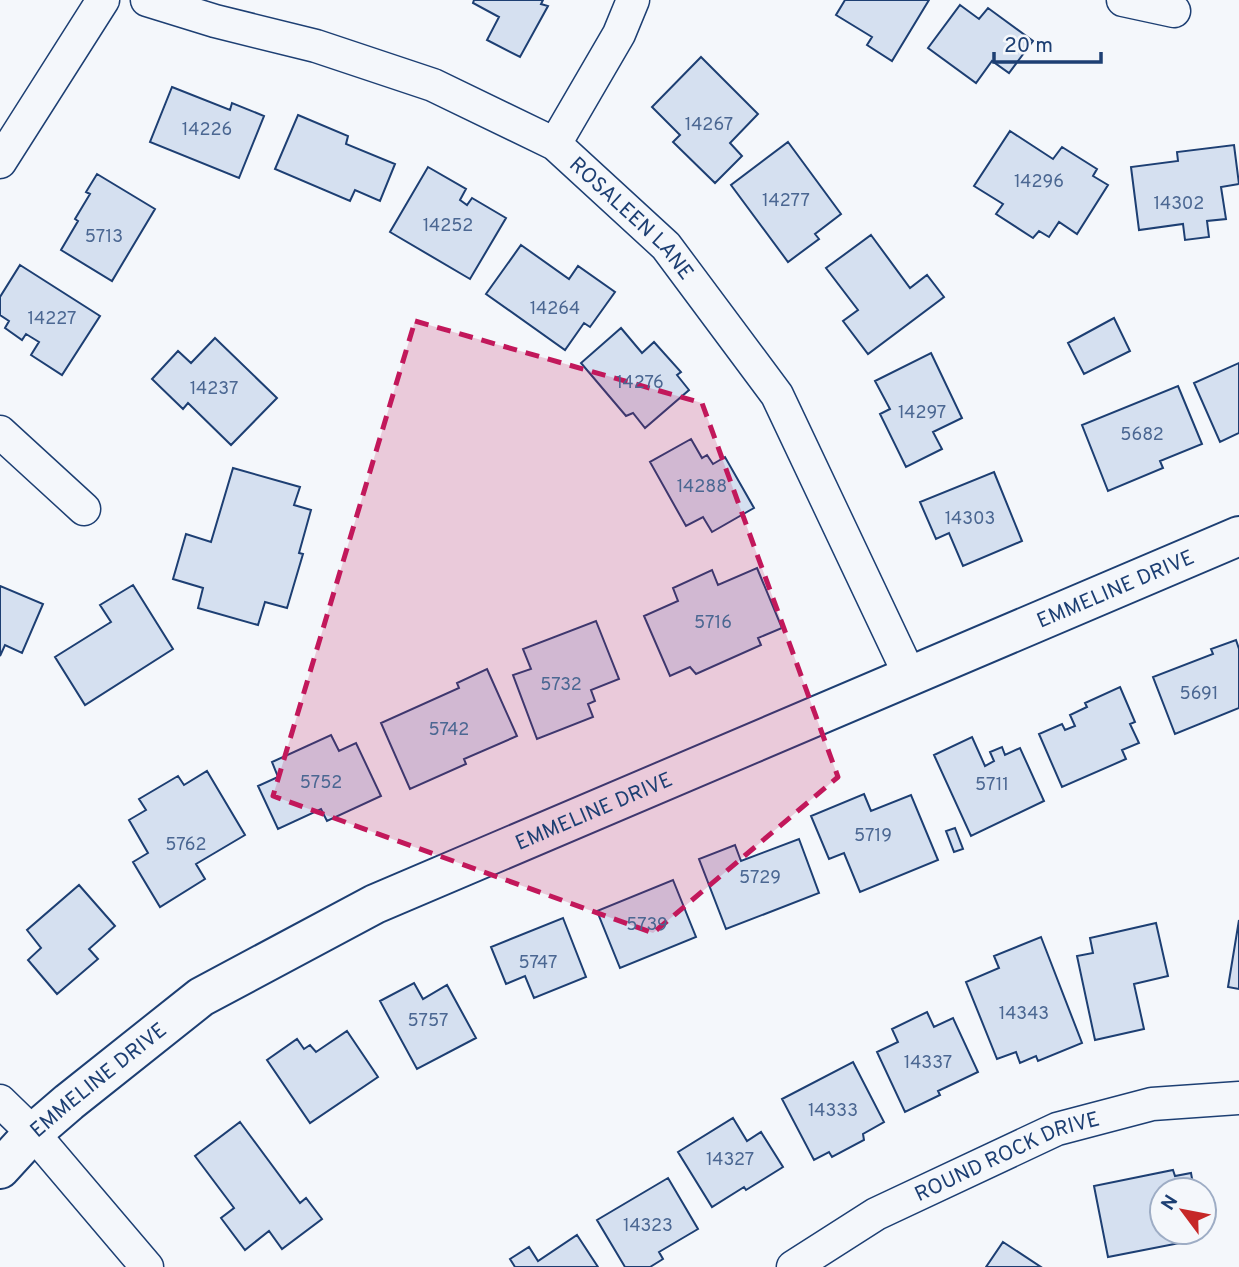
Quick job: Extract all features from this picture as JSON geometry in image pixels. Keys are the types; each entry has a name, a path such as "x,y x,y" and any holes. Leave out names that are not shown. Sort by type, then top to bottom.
{"street":[{"path":"0,162 103,0"},
{"name":"ROSALEEN LANE","path":"147,0 215,22 316,46 433,85 555,144 666,246 777,395 909,674"},
{"path":"555,144 619,34 633,0"},
{"path":"1124,0 1174,11"},
{"path":"0,432 84,509"},
{"name":"EMMELINE DRIVE","path":"0,1169 33,1133 201,997 375,904 909,674 1239,536"},
{"name":"ROUND ROCK DRIVE","path":"793,1267 876,1214 1056,1129 1152,1104 1239,1098"},
{"path":"0,1101 33,1133 147,1267"}],"highlighted area":[{"path":"415,321 702,403 838,777 653,933 273,796"}],"building":[{"path":"474,0 543,0 541,4 548,6 520,57 487,40 499,17 473,3"},
{"path":"845,0 929,0 892,61 867,45 872,37 836,15"},
{"path":"960,5 979,19 988,8 1033,41 1009,73 992,61 976,83 928,48"},
{"path":"701,57 758,114 730,143 742,156 715,183 673,142 680,135 652,107"},
{"path":"172,87 230,110 232,103 264,116 239,178 150,142"},
{"path":"298,115 348,136 346,144 395,164 380,201 355,190 350,201 275,169"},
{"path":"1010,131 1053,159 1062,147 1097,169 1093,176 1108,185 1077,234 1059,222 1049,237 1039,231 1033,238 996,214 1003,204 974,186"},
{"path":"788,142 841,214 815,234 819,239 788,262 731,185"},
{"path":"1234,145 1239,184 1221,187 1226,219 1207,221 1209,237 1185,240 1183,224 1139,230 1131,167 1178,161 1177,152"},
{"path":"428,167 466,189 460,200 467,205 472,198 506,218 470,279 390,232"},
{"path":"97,174 155,209 112,281 61,250 78,221 75,219 90,194 86,192"},
{"path":"871,235 910,288 927,275 944,297 868,354 843,321 858,310 826,268"},
{"path":"521,245 569,279 578,266 615,292 590,327 584,323 565,350 486,294"},
{"path":"20,265 100,316 62,375 31,355 39,342 26,334 22,340 5,328 9,321 0,315 0,297"},
{"path":"1114,318 1130,351 1084,374 1068,343"},
{"path":"621,328 642,353 654,342 681,372 677,375 689,390 645,428 633,413 626,416 581,363"},
{"path":"215,338 277,398 231,445 188,403 183,409 152,379 178,351 191,363"},
{"path":"931,353 962,418 933,432 942,449 906,467 880,414 890,409 875,381"},
{"path":"1239,363 1239,433 1220,442 1194,383"},
{"path":"1178,386 1202,444 1160,461 1163,468 1108,491 1082,425"},
{"path":"691,439 702,458 707,455 713,464 725,457 754,508 712,532 703,517 686,526 650,462"},
{"path":"233,468 300,487 294,505 311,510 299,553 303,554 287,608 265,602 258,625 198,608 203,588 173,579 186,534 211,542"},
{"path":"994,472 1022,541 963,566 949,533 936,539 920,502"},
{"path":"757,568 782,628 758,638 761,645 696,674 690,667 670,676 644,616 678,601 673,588 712,570 718,585"},
{"path":"133,585 173,649 85,705 55,657 111,622 100,605"},
{"path":"0,586 43,604 22,653 5,645 0,656"},
{"path":"596,621 619,679 591,690 595,701 588,704 593,717 537,739 513,675 531,669 523,649"},
{"path":"1236,640 1239,649 1239,708 1175,734 1153,677 1213,654 1211,649"},
{"path":"487,669 517,736 464,759 466,764 410,789 381,723 459,688 457,683"},
{"path":"1120,687 1135,722 1130,724 1139,743 1122,750 1126,759 1062,787 1039,734 1062,724 1065,730 1075,726 1070,715 1087,707 1085,703"},
{"path":"331,735 339,751 356,743 381,796 327,821 321,809 278,829 258,786 278,777 272,762"},
{"path":"972,737 985,766 994,761 990,752 1002,747 1005,755 1020,748 1044,801 971,836 934,755"},
{"path":"207,771 245,835 196,864 205,879 160,907 133,862 148,853 129,820 146,810 139,799 178,776 184,785"},
{"path":"864,794 871,811 911,795 938,860 860,892 844,853 829,859 811,816"},
{"path":"955,828 963,849 954,852 946,831"},
{"path":"799,839 819,893 726,929 699,859 735,845 741,861"},
{"path":"673,880 696,937 620,968 597,911"},
{"path":"79,885 115,926 89,949 98,959 57,994 28,960 41,948 27,930"},
{"path":"563,918 586,977 534,998 525,976 506,984 491,947"},
{"path":"1239,920 1239,989 1228,987"},
{"path":"1156,923 1168,976 1134,984 1144,1029 1095,1040 1077,956 1093,953 1090,938"},
{"path":"1041,937 1082,1043 1038,1061 1036,1056 1020,1063 1016,1052 997,1059 966,982 999,968 994,956"},
{"path":"414,983 423,999 447,985 476,1038 417,1069 380,1001"},
{"path":"927,1012 934,1027 953,1018 978,1072 938,1091 940,1095 905,1112 877,1052 898,1042 892,1029"},
{"path":"347,1031 378,1077 310,1123 267,1060 297,1039 304,1049 310,1045 316,1052"},
{"path":"853,1062 884,1122 863,1134 864,1140 832,1157 829,1152 814,1160 782,1099"},
{"path":"733,1118 747,1141 761,1132 783,1167 712,1207 678,1152"},
{"path":"240,1122 300,1203 306,1198 322,1219 282,1249 269,1231 245,1250 221,1218 234,1208 195,1156"},
{"path":"1173,1170 1175,1176 1148,1176 1148,1246 1164,1246 1108,1257 1094,1186"},
{"path":"668,1178 698,1229 659,1252 663,1259 650,1267 625,1267 597,1220"},
{"path":"577,1235 598,1267 515,1267 510,1259 529,1247 538,1261"},
{"path":"1003,1242 1041,1267 986,1267"}]}
